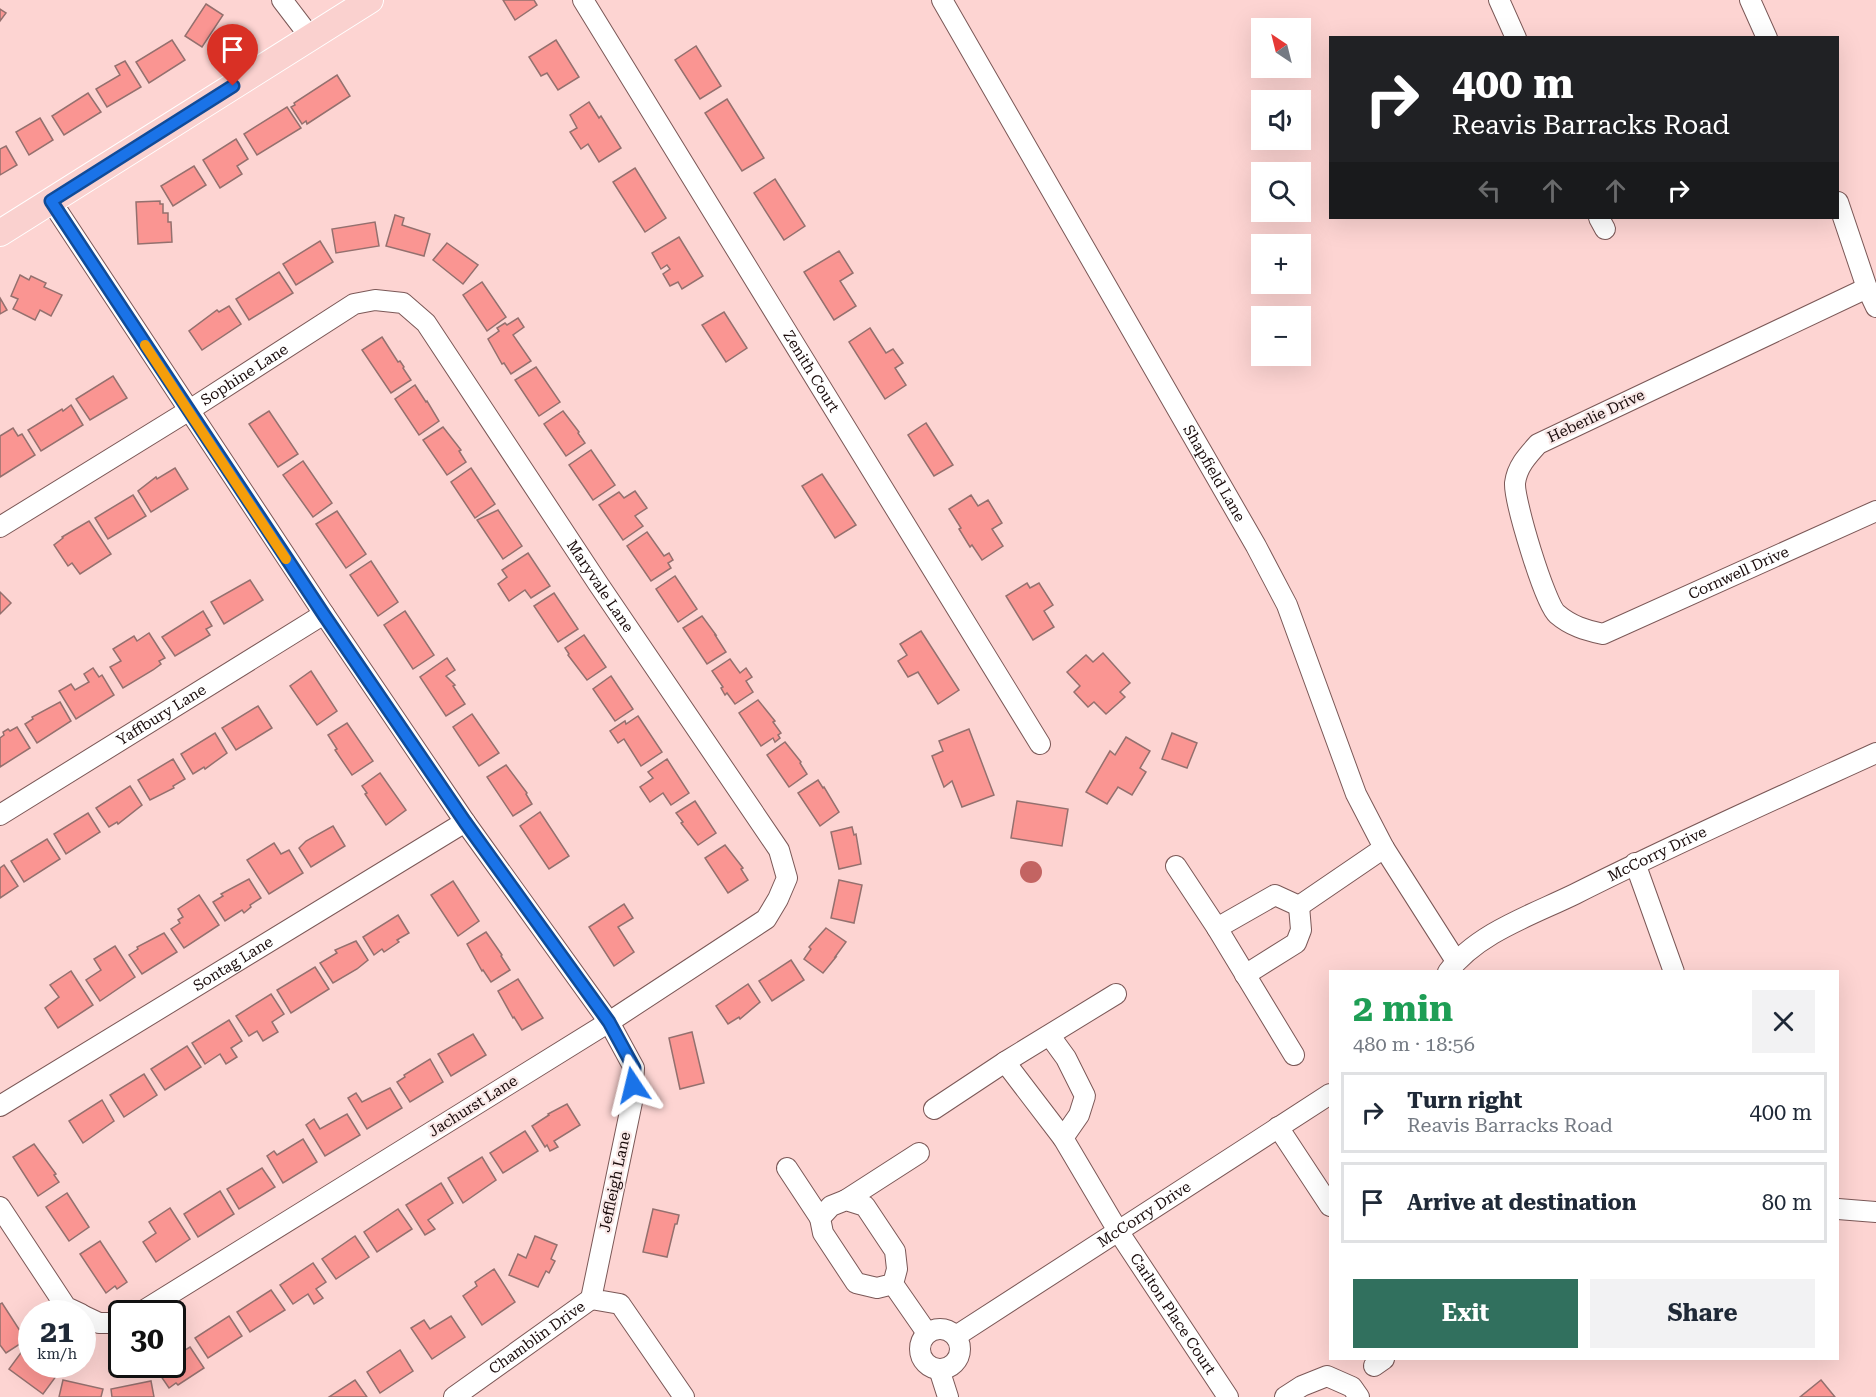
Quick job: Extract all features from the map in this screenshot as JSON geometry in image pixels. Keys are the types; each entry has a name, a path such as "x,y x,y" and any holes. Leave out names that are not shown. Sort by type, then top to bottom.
{"main road":[{"path":"0,233 370,0"}],"street":[{"path":"282,0 311,38"},
{"name":"Zenith Court","path":"582,0 1040,744"},
{"name":"Shapfield Lane","path":"942,0 1250,536 1287,605 1356,794 1384,848 1452,966"},
{"path":"1499,0 1515,36"},
{"path":"1750,0 1766,36"},
{"name":"Jeffleigh Lane","path":"51,201 324,615 465,822 609,1022 634,1068 632,1102 591,1299"},
{"path":"1839,205 1867,288 1876,307"},
{"name":"Heberlie Drive","path":"1603,634 1577,628 1555,613 1527,544 1515,484 1522,462 1538,444 1867,288"},
{"name":"Sophine Lane","path":"0,527 188,411 354,304 375,300 403,303"},
{"name":"Maryvale Lane","path":"403,303 426,322 599,585 779,850 787,878"},
{"name":"Cornwell Drive","path":"1603,634 1876,510"},
{"name":"Yaffbury Lane","path":"0,815 324,615"},
{"name":"McCorry Drive","path":"1452,966 1490,936 1635,863 1876,753"},
{"name":"Sontag Lane","path":"0,1106 465,822"},
{"path":"1299,906 1384,848"},
{"path":"1635,863 1673,970"},
{"path":"1176,866 1217,928 1293,1055"},
{"name":"Jachurst Lane","path":"161,1300 609,1022 766,919 787,878"},
{"path":"1217,928 1275,895 1299,906"},
{"path":"1245,975 1296,943 1302,930 1299,906"},
{"path":"934,1109 1005,1062 1116,994"},
{"path":"1050,1035 1066,1058 1085,1096 1079,1115 1063,1138"},
{"name":"Carlton Place Court","path":"1005,1062 1063,1138 1118,1231 1227,1397"},
{"name":"McCorry Drive","path":"956,1336 1329,1095"},
{"path":"1278,1127 1329,1204"},
{"path":"820,1218 831,1206 846,1200 919,1154"},
{"path":"787,1168 820,1218 823,1233 856,1283 876,1288 893,1284"},
{"path":"846,1200 865,1206 895,1251 897,1269 893,1284 927,1333"},
{"path":"0,1207 61,1300"},
{"path":"1839,1209 1876,1212"},
{"path":"591,1299 620,1304 684,1397"},
{"name":"Chamblin Drive","path":"454,1397 591,1299"},
{"path":"932,1329 945,1329 956,1336 959,1342 959,1355 951,1366 939,1369 930,1367 921,1357 920,1344 932,1329"},
{"path":"939,1369 948,1397"},
{"path":"1285,1397 1302,1386 1327,1376 1352,1387 1359,1397"}],"shaded area":[{"path":"1031,861 1039,864 1042,872 1039,880 1031,883 1023,880 1020,872 1023,864"}],"building":[{"path":"503,0 534,0 537,5 515,20"},
{"path":"206,4 223,15 202,47 185,36"},
{"path":"0,9 6,13 0,21"},
{"path":"172,40 185,60 149,83 136,62"},
{"path":"556,40 579,77 558,90 547,73 541,76 529,57"},
{"path":"696,46 721,86 700,99 675,60"},
{"path":"125,61 141,87 107,107 96,89 120,75 115,66"},
{"path":"337,75 350,96 307,124 306,121 302,124 291,107"},
{"path":"88,93 101,112 64,135 52,116"},
{"path":"727,99 764,158 742,171 705,113"},
{"path":"589,102 599,118 601,116 621,148 599,162 588,144 581,149 570,132 577,128 570,115"},
{"path":"287,107 301,128 257,155 244,134"},
{"path":"40,118 53,140 29,155 16,132"},
{"path":"236,139 248,159 237,166 242,174 220,188 203,160"},
{"path":"6,146 17,165 0,175 0,149"},
{"path":"194,166 206,185 173,206 161,186"},
{"path":"635,168 666,218 645,232 613,182"},
{"path":"775,179 805,226 784,240 754,193"},
{"path":"160,201 160,204 163,204 163,213 168,213 168,222 171,222 172,242 138,244 136,202"},
{"path":"395,215 404,218 402,225 430,234 424,256 386,246"},
{"path":"375,222 379,246 336,253 332,229"},
{"path":"679,237 703,276 682,289 678,282 670,286 663,274 670,269 667,265 661,269 652,253"},
{"path":"320,241 333,262 296,285 283,264"},
{"path":"447,243 478,265 463,284 433,260"},
{"path":"839,251 853,273 840,281 856,306 834,320 804,272"},
{"path":"279,272 293,293 249,320 236,299"},
{"path":"20,275 29,280 31,276 46,283 44,287 62,295 51,316 40,310 35,320 13,309 18,299 11,296"},
{"path":"482,282 506,317 487,331 463,295"},
{"path":"0,298 7,310 0,314"},
{"path":"229,306 241,324 202,350 189,331 217,310 219,312"},
{"path":"724,312 747,348 726,362 702,325"},
{"path":"518,318 524,327 513,335 531,361 511,374 504,363 502,364 488,339 499,331 497,328"},
{"path":"870,328 886,353 893,349 903,363 895,368 906,385 885,399 849,342"},
{"path":"382,337 411,380 391,393 362,350"},
{"path":"536,367 560,402 539,416 515,380"},
{"path":"113,376 127,398 90,420 76,399"},
{"path":"415,385 439,421 419,435 395,399"},
{"path":"71,405 83,425 41,451 28,430"},
{"path":"269,411 298,454 278,467 249,424"},
{"path":"563,411 585,443 566,456 544,424"},
{"path":"926,423 953,465 934,476 908,435"},
{"path":"443,427 461,450 459,451 466,462 447,475 423,440"},
{"path":"13,428 18,436 22,434 35,455 0,477 0,436"},
{"path":"591,450 615,485 593,500 569,465"},
{"path":"303,461 332,503 313,517 283,475"},
{"path":"175,468 188,489 151,512 138,491 156,477 157,479"},
{"path":"471,468 495,504 475,518 451,482"},
{"path":"822,474 856,525 835,538 802,486"},
{"path":"635,491 647,508 635,516 643,526 623,540 599,505 619,492 624,498"},
{"path":"133,495 146,516 108,539 95,518"},
{"path":"971,495 978,506 988,500 1002,523 992,529 1003,546 982,560 972,545 970,547 949,509"},
{"path":"498,510 522,546 503,559 477,520"},
{"path":"337,511 366,554 346,568 316,524"},
{"path":"89,521 111,554 80,574 72,563 68,566 54,545 62,537"},
{"path":"647,532 664,556 669,553 673,560 668,563 671,568 651,581 627,546"},
{"path":"528,553 550,586 531,598 525,590 509,601 498,584 507,577 502,570"},
{"path":"371,561 398,602 378,616 350,575"},
{"path":"675,576 697,609 678,622 656,589"},
{"path":"250,580 263,600 224,624 211,602"},
{"path":"1027,583 1030,588 1039,583 1053,605 1044,611 1054,627 1033,640 1006,596"},
{"path":"0,592 11,603 0,614"},
{"path":"554,593 578,629 558,642 534,606"},
{"path":"203,611 212,626 206,629 210,635 175,656 162,637"},
{"path":"405,611 434,655 413,669 384,625"},
{"path":"702,616 726,652 707,664 683,628"},
{"path":"921,631 959,690 938,704 918,672 908,677 898,661 907,655 900,644"},
{"path":"149,633 165,658 159,661 161,664 153,670 123,688 110,667 121,661 113,649 134,636 137,641"},
{"path":"584,635 606,667 587,680 565,648"},
{"path":"1103,653 1130,683 1120,692 1125,697 1106,714 1094,702 1088,707 1074,692 1080,686 1067,672 1086,655 1093,662"},
{"path":"447,658 455,670 446,676 455,685 453,686 465,704 446,716 420,677"},
{"path":"730,659 740,673 746,668 752,677 746,681 753,692 735,704 727,693 725,695 721,688 723,687 712,671"},
{"path":"93,668 99,677 102,675 114,695 76,719 59,691 71,684 75,690 89,682 84,674"},
{"path":"311,671 337,711 317,725 290,686"},
{"path":"611,676 633,709 615,721 593,689"},
{"path":"758,700 775,721 773,722 781,733 778,735 780,738 775,742 773,738 761,746 739,713"},
{"path":"60,702 71,721 37,743 25,724 33,719 32,717"},
{"path":"258,706 272,728 236,750 222,728"},
{"path":"472,714 499,753 479,766 453,727"},
{"path":"638,716 662,752 641,766 624,739 618,743 610,731"},
{"path":"347,723 373,761 352,775 328,735"},
{"path":"17,727 30,748 0,767 0,738 4,735 3,732"},
{"path":"969,729 994,795 962,807 952,781 944,787 932,756 943,751 939,741"},
{"path":"215,733 227,753 205,769 204,767 193,774 181,754"},
{"path":"1172,733 1197,743 1187,768 1162,759"},
{"path":"1126,737 1150,751 1140,768 1146,772 1132,795 1118,787 1107,804 1086,792 1110,751 1115,755"},
{"path":"785,742 801,762 807,774 789,787 767,755"},
{"path":"173,759 185,779 173,786 174,788 150,800 138,780"},
{"path":"667,759 689,793 671,805 663,793 650,802 640,787 653,778 648,772"},
{"path":"506,765 527,793 532,804 513,816 487,777"},
{"path":"380,773 406,810 386,825 362,786"},
{"path":"818,780 839,812 820,826 798,793"},
{"path":"130,786 142,805 118,824 117,822 109,827 96,808"},
{"path":"695,801 716,833 698,845 676,813"},
{"path":"1017,801 1068,809 1062,846 1011,838"},
{"path":"540,812 569,856 549,869 520,826"},
{"path":"88,813 100,832 66,854 54,834"},
{"path":"333,826 345,846 311,867 299,848 306,841"},
{"path":"852,827 854,835 856,834 861,864 839,869 831,832"},
{"path":"47,839 60,859 24,882 11,861"},
{"path":"274,843 281,854 289,850 303,873 269,894 247,860"},
{"path":"725,845 743,868 741,869 748,880 728,893 705,858"},
{"path":"4,865 18,886 0,898 0,868"},
{"path":"249,879 261,898 250,905 251,907 244,913 242,910 225,921 213,902 223,896 221,894"},
{"path":"839,880 862,885 854,923 831,918"},
{"path":"453,881 479,921 458,936 431,895"},
{"path":"199,895 219,925 184,948 171,929 180,923 178,920 183,917 178,909"},
{"path":"624,904 633,918 618,927 634,952 614,966 589,927"},
{"path":"398,915 409,933 384,952 382,949 374,955 363,937"},
{"path":"826,928 846,942 823,973 804,959 811,949 809,947"},
{"path":"486,932 510,970 491,982 467,944"},
{"path":"164,933 177,952 142,974 129,955 138,949 137,947"},
{"path":"356,941 368,960 333,983 320,963 337,953 335,950"},
{"path":"115,946 135,977 100,1001 86,980 101,970 94,959"},
{"path":"791,960 804,980 772,1001 759,981"},
{"path":"315,967 329,989 291,1013 277,990"},
{"path":"71,971 93,1005 58,1028 45,1008 59,997 50,985"},
{"path":"518,979 543,1018 522,1030 498,991"},
{"path":"748,984 760,1002 740,1019 739,1017 728,1024 716,1006"},
{"path":"271,994 284,1014 272,1022 278,1032 263,1041 257,1031 249,1036 236,1016"},
{"path":"229,1020 242,1041 231,1048 237,1057 226,1064 220,1054 205,1064 192,1043"},
{"path":"692,1032 704,1083 680,1089 669,1038"},
{"path":"473,1034 486,1055 451,1076 438,1054"},
{"path":"187,1046 201,1067 165,1090 151,1069"},
{"path":"430,1059 443,1082 410,1102 397,1082"},
{"path":"144,1074 157,1095 124,1117 110,1095"},
{"path":"390,1088 402,1108 367,1129 348,1098 356,1093 362,1102"},
{"path":"102,1100 114,1121 83,1143 69,1121"},
{"path":"567,1104 580,1125 554,1141 558,1147 550,1151 532,1126"},
{"path":"347,1114 360,1135 325,1156 306,1125 314,1119 320,1129"},
{"path":"525,1131 538,1151 503,1173 490,1153"},
{"path":"303,1139 317,1162 283,1183 267,1156 274,1151 277,1155"},
{"path":"34,1144 56,1174 54,1175 59,1182 38,1196 13,1157"},
{"path":"482,1157 496,1180 463,1203 448,1178"},
{"path":"262,1168 275,1187 239,1209 227,1189"},
{"path":"441,1183 453,1203 428,1220 435,1229 425,1235 406,1205"},
{"path":"220,1191 234,1214 198,1237 184,1214"},
{"path":"67,1193 89,1227 69,1241 46,1207"},
{"path":"170,1208 190,1239 156,1262 143,1242 156,1233 149,1222"},
{"path":"398,1209 412,1229 377,1252 364,1232"},
{"path":"653,1209 679,1215 667,1257 643,1252"},
{"path":"355,1236 369,1257 336,1279 322,1259"},
{"path":"535,1236 557,1245 551,1259 555,1261 549,1273 546,1271 538,1287 509,1275 518,1254 526,1258"},
{"path":"100,1241 127,1282 117,1289 115,1286 106,1293 80,1254"},
{"path":"313,1263 326,1282 316,1289 323,1298 314,1304 308,1294 293,1304 280,1285"},
{"path":"494,1269 515,1302 482,1325 463,1296 477,1286 475,1282"},
{"path":"271,1290 285,1310 250,1332 237,1312"},
{"path":"2,1303 18,1328 18,1345 6,1353 0,1345 0,1304"},
{"path":"229,1316 242,1336 208,1358 195,1338"},
{"path":"451,1316 465,1337 432,1359 411,1328 424,1320 430,1329"},
{"path":"190,1347 204,1368 178,1385 176,1383 169,1388 162,1378 186,1378 186,1349"},
{"path":"400,1350 413,1371 380,1393 367,1372"},
{"path":"18,1357 18,1376 9,1369"},
{"path":"21,1378 55,1378 43,1394"},
{"path":"63,1380 103,1389 101,1397 59,1397"},
{"path":"355,1380 367,1397 329,1397"},
{"path":"1821,1380 1835,1397 1800,1397"},
{"path":"151,1381 154,1397 112,1397 111,1389"}],"slow traffic":[{"path":"145,345 286,559"}],"route":[{"path":"233,86 51,201 324,615 465,822 609,1022 634,1068 633,1085"}]}
